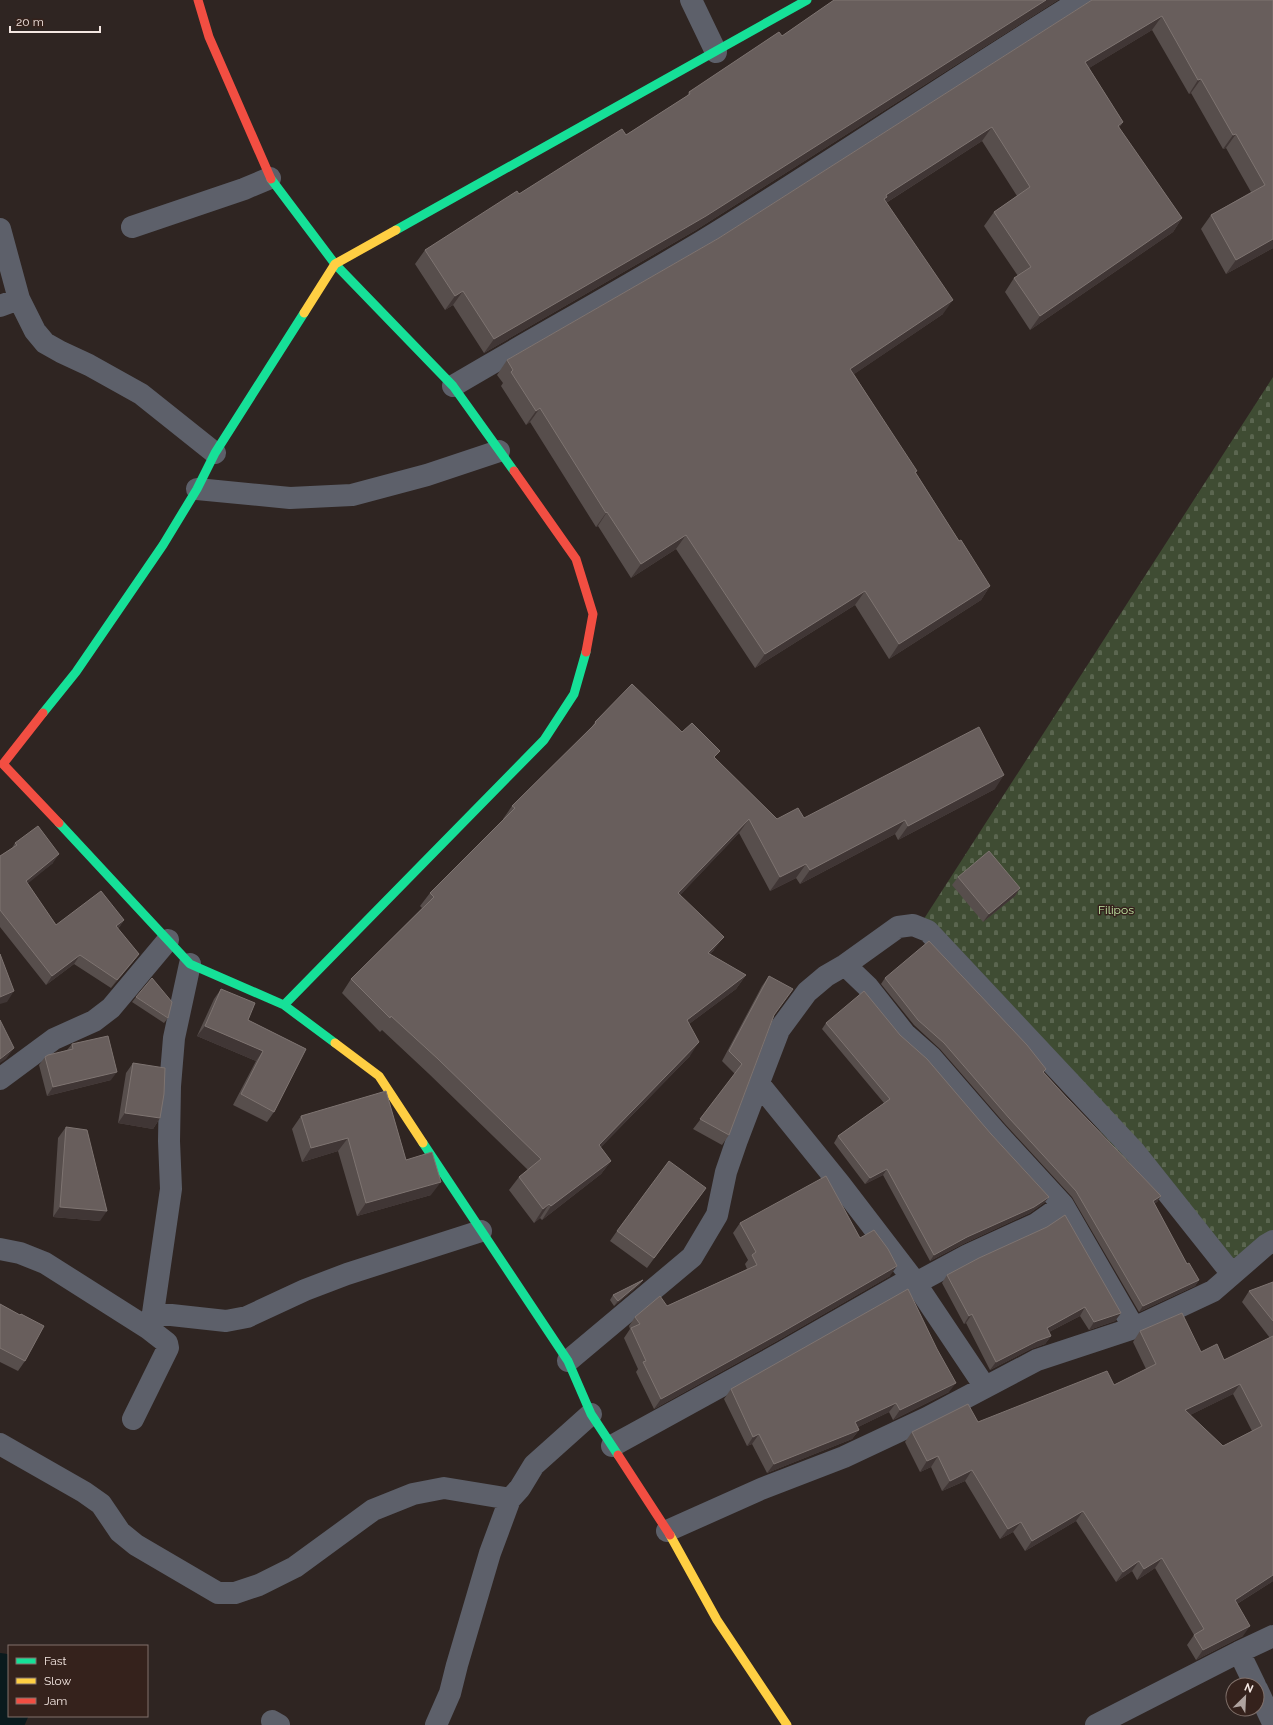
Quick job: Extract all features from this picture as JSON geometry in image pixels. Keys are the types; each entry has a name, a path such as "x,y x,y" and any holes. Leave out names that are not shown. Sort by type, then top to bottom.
{"street":[{"path":"198,0 209,37 270,178 335,264 453,386 576,559 593,614 585,655 574,694 544,740 284,1005"},
{"path":"692,0 716,52"},
{"path":"787,1725 716,1620 667,1531 591,1414 568,1361 379,1076 284,1005 190,964 2,764 76,672 163,545 197,489 215,453 335,264 807,0"},
{"path":"453,386 704,240 1081,0"},
{"path":"132,227 244,189 270,178"},
{"path":"0,228 9,302 46,343 141,394 215,453"},
{"path":"197,489 290,498 352,496 427,475 499,452"},
{"path":"568,1361 692,1257 717,1214 726,1172 779,1030 807,992 826,976 845,965 898,927 913,925 928,931 1135,1152 1232,1274"},
{"path":"0,1079 54,1039 94,1021 111,1008 168,940"},
{"path":"151,1321 171,1189 169,1141 170,1086 174,1038 190,964"},
{"path":"845,965 868,987 905,1034 931,1057 996,1132 1064,1205 1134,1328"},
{"path":"759,1084 840,1184 914,1280 985,1387"},
{"path":"612,1446 914,1280 1036,1224 1064,1205"},
{"path":"151,1321 226,1322 247,1317 305,1290 347,1274 481,1231"},
{"path":"667,1531 761,1489 844,1457 927,1418 1037,1360 1134,1328 1213,1291 1273,1241"},
{"path":"0,1249 20,1253 45,1263 151,1321 168,1348 134,1419"},
{"path":"436,1725 450,1693 457,1664 490,1553 510,1499 520,1488 534,1465 591,1414"},
{"path":"0,1444 84,1492 101,1504 120,1532 136,1545 218,1593 235,1593 253,1587 296,1567 373,1510 413,1494 444,1488 510,1499"},
{"path":"1096,1725 1273,1636"},
{"path":"1239,1652 1251,1677"},
{"path":"1265,1706 1273,1723"}],"green space":[{"name":"Filipos","path":"1273,377 1273,1254 1213,1260 920,925"}],"building":[{"path":"834,0 1046,0 706,216 494,339 463,291 455,296 425,250 517,191 519,194 622,129 626,135 690,94 689,92 779,32 782,36"},
{"path":"1092,0 1273,0 1273,239 1236,260 1211,215 1265,185 1236,134 1233,135 1201,79 1198,80 1162,16 1085,62 1123,122 1118,126 1182,218 1040,316 1014,278 1031,267 994,212 1030,187 992,127 886,195 887,197 884,199 953,300 850,369 917,471 915,472 959,541 961,540 990,586 899,644 865,591 765,654 686,535 641,564 607,512 606,513 540,408 536,411 511,372 513,370 507,360 719,238"},
{"path":"632,684 682,732 692,723 720,751 714,757 777,819 798,808 804,818 979,727 1004,775 908,826 905,820 810,870 806,864 780,877 749,819 678,893 724,937 708,953 746,975 687,1020 699,1042 599,1145 611,1161 551,1206 549,1204 543,1209 519,1177 541,1159 438,1059 391,1016 390,1018 351,979 434,897 430,893 515,808 512,806 596,723 595,722"},
{"path":"38,826 59,854 26,881 56,925 101,891 124,920 116,926 139,954 117,980 80,955 52,976 0,910 0,856 17,845 15,843"},
{"path":"989,851 1020,888 989,914 958,877"},
{"path":"929,941 1027,1045 1046,1069 1043,1072 1161,1196 1153,1201 1187,1264 1189,1263 1199,1280 1143,1306 1076,1191 1009,1118 944,1043 918,1020 885,978"},
{"path":"0,954 14,991 0,997"},
{"path":"769,976 793,989 774,1015 729,1135 700,1119 742,1064 729,1051"},
{"path":"152,978 172,1002 168,1018 136,997"},
{"path":"221,989 255,1003 248,1020 306,1049 274,1112 241,1094 263,1051 205,1026"},
{"path":"864,991 900,1035 927,1059 991,1134 1049,1197 1034,1207 967,1237 934,1255 887,1169 870,1178 838,1136 890,1099 826,1023"},
{"path":"0,1020 14,1048 0,1059"},
{"path":"108,1036 117,1072 53,1087 45,1057 73,1049 72,1044"},
{"path":"133,1063 165,1068 164,1094 160,1118 125,1113"},
{"path":"386,1091 406,1160 432,1152 441,1182 366,1203 348,1138 311,1148 301,1116"},
{"path":"66,1127 87,1130 107,1211 60,1207"},
{"path":"669,1161 706,1188 654,1258 617,1231"},
{"path":"826,1176 860,1238 874,1230 888,1249 897,1266 661,1399 643,1362 646,1361 631,1328 640,1324 635,1317 660,1296 667,1306 757,1265 752,1255 756,1252 740,1223"},
{"path":"1065,1215 1121,1313 1094,1322 1085,1307 1047,1328 1051,1336 1037,1341 996,1362 972,1314 969,1316 947,1275 979,1258 1047,1227"},
{"path":"643,1280 618,1301 613,1295"},
{"path":"1273,1282 1273,1321 1249,1291"},
{"path":"908,1289 937,1349 956,1383 900,1410 896,1403 855,1422 859,1430 774,1464 759,1434 753,1437 731,1389"},
{"path":"0,1304 44,1326 25,1361 0,1348"},
{"path":"1182,1313 1201,1352 1217,1344 1224,1360 1273,1336 1273,1575 1235,1600 1250,1626 1203,1650 1194,1635 1204,1629 1162,1558 1144,1569 1139,1561 1123,1572 1083,1511 1032,1541 1021,1522 1008,1529 972,1470 950,1481 938,1456 927,1461 912,1432 968,1404 978,1422 1107,1371 1114,1385 1156,1364 1140,1331","holes":["1240,1384 1262,1426 1223,1446 1185,1410"]}],"waterway":[{"path":"0,1680 7,1698 0,1714"}],"traffic: fast":[{"path":"396,230 807,0"},
{"path":"271,179 335,264 453,386 514,471"},
{"path":"43,713 76,672 163,545 197,489 215,453 304,313"},
{"path":"335,1043 284,1005 544,740 574,694 586,652"},
{"path":"59,823 190,964 284,1005"},
{"path":"423,1143 568,1361 591,1414 618,1455"}],"traffic: slow":[{"path":"304,313 335,264 396,230"},
{"path":"335,1043 379,1076 423,1143"},
{"path":"670,1535 717,1620 787,1725"}],"traffic: jam":[{"path":"198,0 209,37 271,179"},
{"path":"514,471 576,559 593,614 586,652"},
{"path":"43,713 3,764 59,823"},
{"path":"618,1455 670,1535"}]}
